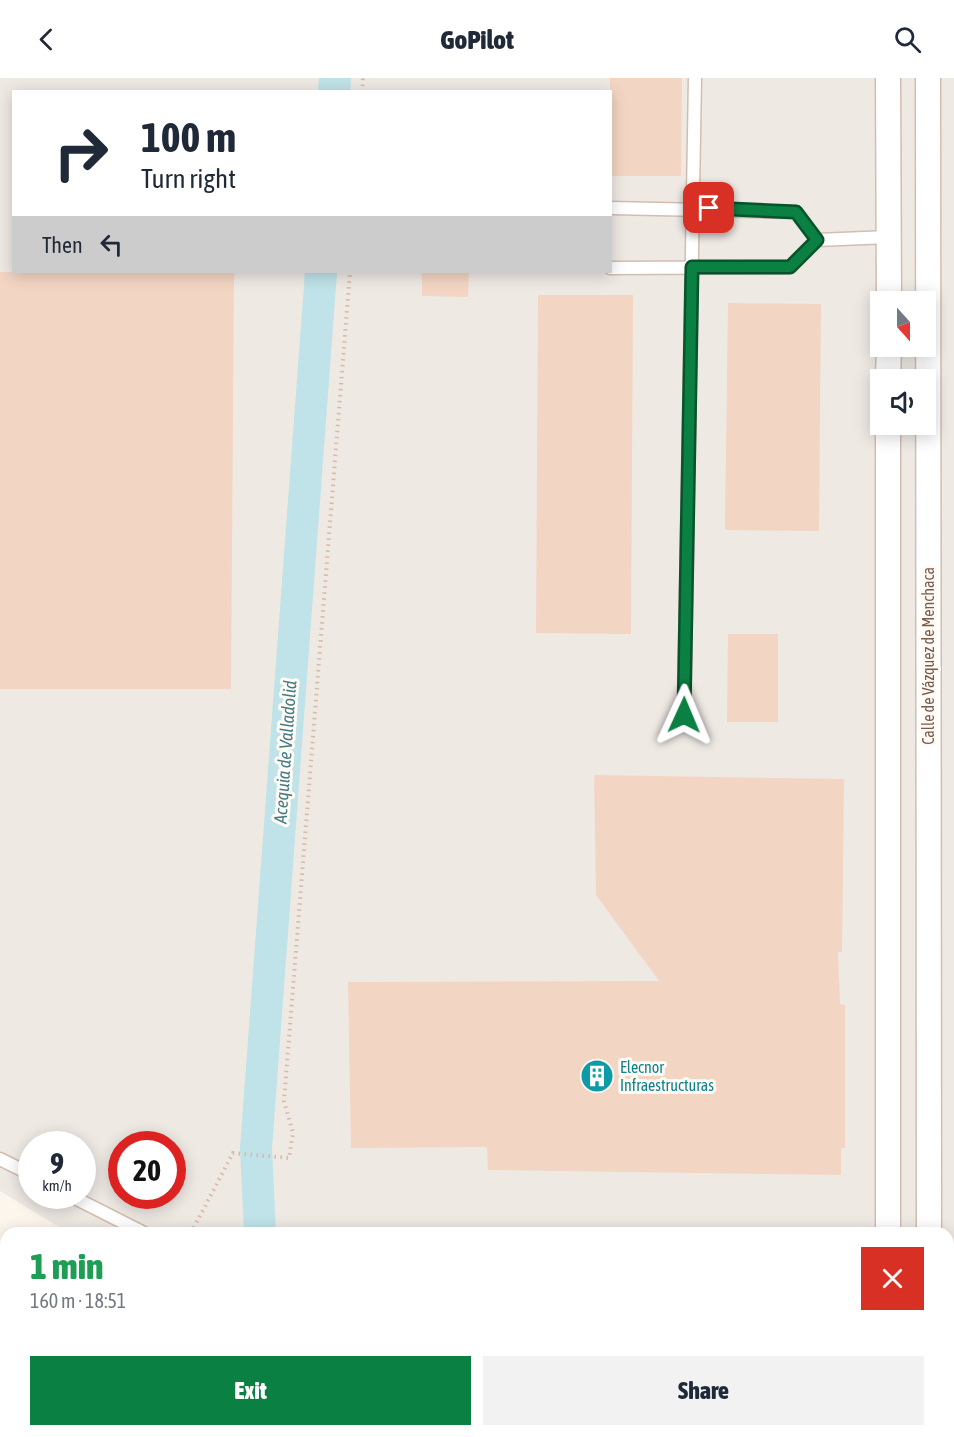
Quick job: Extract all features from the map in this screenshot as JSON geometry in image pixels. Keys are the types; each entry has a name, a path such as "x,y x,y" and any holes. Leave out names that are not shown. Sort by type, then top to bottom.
{"street":[{"path":"888,78 888,291"},
{"name":"Calle de Vázquez de Menchaca","path":"928,78 929,1227"},
{"path":"888,435 888,1227"}],"lane":[{"path":"684,715 695,78"},
{"path":"612,208 796,212 817,240"},
{"path":"612,268 790,267 817,240 889,237"},
{"path":"0,1159 18,1168"},
{"path":"96,1209 132,1227"}],"path":[{"path":"194,1227 233,1153 289,1158 292,1133 284,1101 350,273"}],"shaded area":[{"path":"0,78 954,78 954,1227 59,1227 30,1209 96,1209 96,1131 18,1131 18,1202 0,1191"}],"building":[{"path":"610,78 682,78 681,176 612,176 612,90 610,90"},
{"path":"0,272 234,273 231,689 0,689"},
{"path":"422,273 469,273 468,297 422,296"},
{"path":"538,295 633,295 631,634 536,633"},
{"path":"728,303 821,304 819,531 725,530"},
{"path":"728,634 778,634 778,722 727,722"},
{"name":"Elecnor Infraestructuras","path":"594,775 844,779 842,952 838,952 840,1004 845,1005 845,1148 841,1148 841,1175 488,1170 487,1147 351,1148 348,982 659,981 596,895"}],"waterway":[{"name":"Acequia de Valladolid","path":"334,90 335,78"},
{"name":"Acequia de Valladolid","path":"260,1227 256,1148 321,273"}],"place":[{"name":"Elecnor Infraestructuras","path":"597,1076"}],"route":[{"path":"684,715 692,267 790,267 817,240 796,212 709,208"}]}
